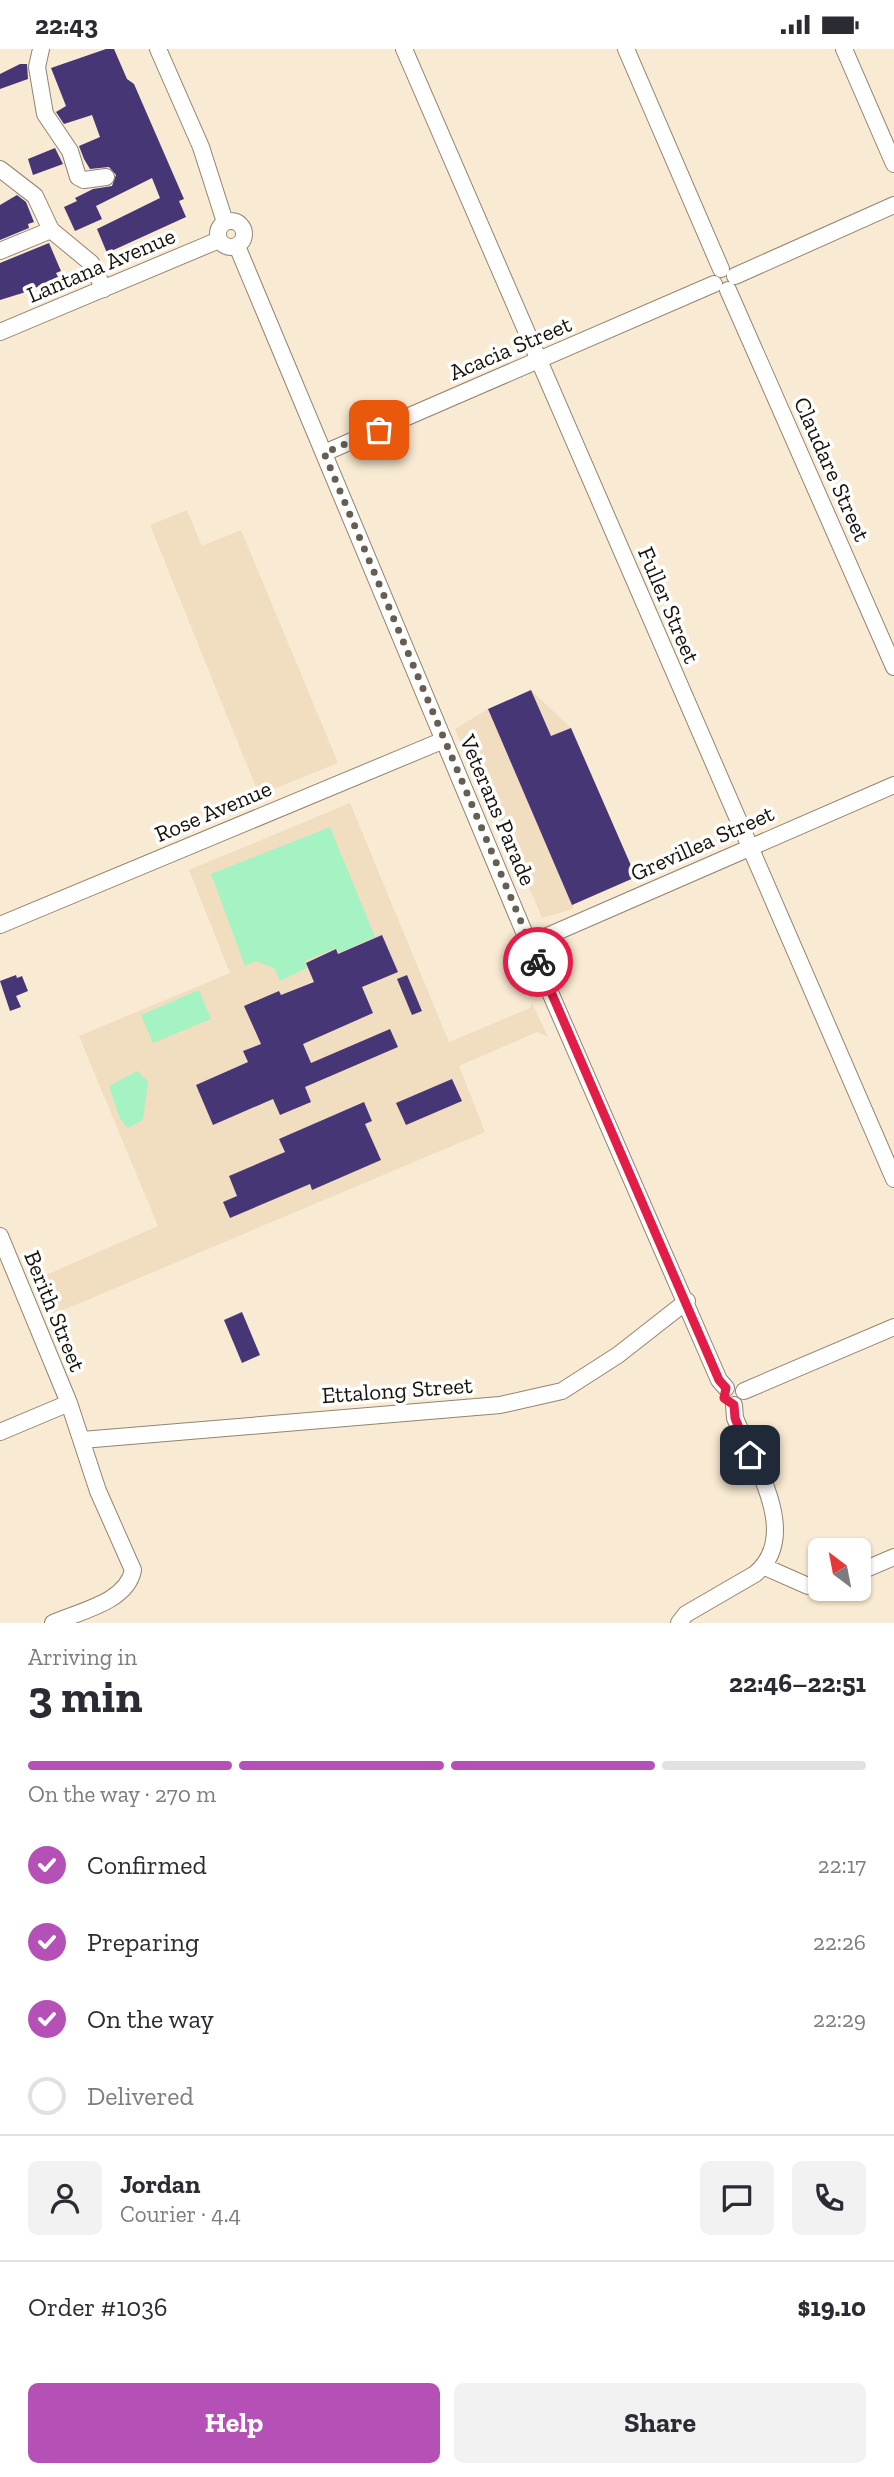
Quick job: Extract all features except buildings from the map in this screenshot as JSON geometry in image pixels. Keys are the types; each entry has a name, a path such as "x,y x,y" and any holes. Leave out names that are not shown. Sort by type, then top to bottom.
{"street":[{"path":"41,49 37,67 45,114 70,151 78,177 92,180 106,177"},
{"path":"158,49 201,147 225,222"},
{"name":"Fuller Street","path":"404,49 894,1179"},
{"name":"Claudare Street","path":"626,49 894,667"},
{"path":"845,49 894,164"},
{"path":"0,189 7,174 35,196 51,230 91,263 104,289"},
{"name":"Acacia Street","path":"324,453 894,205"},
{"path":"234,221 244,230 243,239 237,246 229,247 219,240 218,232 225,222 234,221"},
{"path":"0,251 51,230"},
{"name":"Lantana Avenue","path":"0,332 219,240"},
{"name":"Veterans Parade","path":"237,246 529,944 687,1301 719,1380 726,1388"},
{"name":"Rose Avenue","path":"0,925 444,740"},
{"name":"Grevillea Street","path":"529,944 894,785"},
{"name":"Berith Street","path":"0,1236 69,1403 99,1491 133,1570 131,1582 122,1593 53,1623"},
{"name":"Ettalong Street","path":"82,1440 500,1405 562,1391 618,1355 687,1301"},
{"path":"744,1391 894,1327"},
{"path":"734,1405 724,1398 726,1388 737,1384 744,1391"},
{"path":"734,1405 743,1401 744,1391"},
{"path":"0,1432 69,1403"},
{"path":"679,1623 687,1614 765,1567 775,1548 777,1529 771,1506 735,1418 734,1405"},
{"path":"872,1566 894,1557"},
{"path":"765,1567 808,1586"}],"shaded area":[{"path":"187,510 202,546 241,530 338,763 259,795 150,525"},
{"path":"531,690 571,728 636,877 573,905 573,909 542,918 519,863 504,844 455,729 488,709"},
{"path":"350,803 449,1042 530,1008 532,1003 548,1037 537,1032 459,1066 485,1132 54,1314 39,1278 158,1226 79,1036 230,973 189,870"}],"green space":[{"path":"330,827 375,937 339,953 336,948 305,961 307,968 280,981 274,968 256,961 245,966 211,874"},
{"path":"199,990 211,1019 153,1043 141,1015"},
{"path":"137,1071 148,1081 143,1120 128,1128 120,1119 109,1086"}],"way so far":[{"path":"379,430 324,453 538,962"}],"route":[{"path":"538,962 719,1380 726,1388 724,1398 734,1405 735,1418 750,1455"}]}
